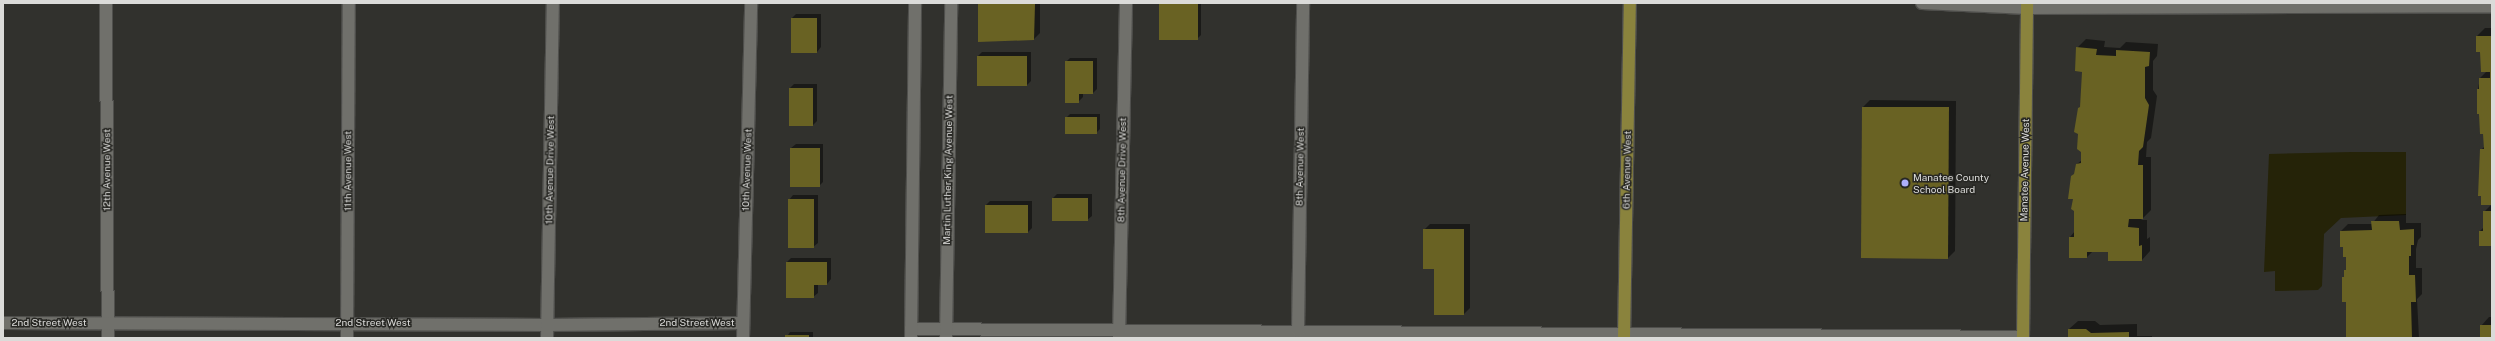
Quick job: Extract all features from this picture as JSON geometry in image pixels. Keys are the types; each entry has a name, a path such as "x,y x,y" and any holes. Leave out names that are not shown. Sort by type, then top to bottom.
{"main road":[{"name":"6th Avenue West","path":"1624,335 1630,3"},
{"name":"Manatee Avenue West","path":"2023,338 2027,6"}],"street":[{"name":"12th Avenue West","path":"106,3 108,338"},
{"name":"11th Avenue West","path":"347,338 349,3"},
{"name":"10th Avenue Drive West","path":"547,338 553,3"},
{"name":"10th Avenue West","path":"743,338 751,3"},
{"path":"915,3 911,334 1119,335 1298,331 2023,338"},
{"name":"Martin Luther King Avenue West","path":"946,334 951,3"},
{"name":"8th Avenue Drive West","path":"1119,335 1126,3"},
{"name":"8th Avenue West","path":"1298,331 1303,3"},
{"path":"1922,3 2027,6 2492,6"},
{"name":"2nd Street West","path":"3,322 547,325 743,323"}],"shaded area":[{"path":"2406,152 2406,215 2341,218 2324,234 2322,286 2318,290 2275,291 2275,271 2264,272 2269,154"}],"building":[{"path":"978,3 1035,4 1034,40 978,42"},
{"path":"1159,3 1198,3 1198,40 1159,40"},
{"path":"791,18 817,18 817,53 791,53"},
{"path":"2476,36 2492,36 2492,205 2481,205 2481,196 2478,196 2480,149 2484,149 2483,134 2480,134 2479,114 2477,114 2477,89 2479,89 2479,78 2490,78 2490,72 2481,72 2480,52 2476,52"},
{"path":"2076,47 2097,49 2096,55 2116,56 2116,50 2150,52 2149,66 2145,67 2145,98 2149,105 2143,147 2139,151 2138,165 2143,165 2143,219 2129,219 2128,227 2139,228 2139,246 2142,245 2142,261 2108,261 2108,252 2087,252 2087,258 2069,258 2069,237 2074,237 2074,211 2071,209 2073,199 2068,199 2071,176 2074,174 2076,164 2081,163 2081,152 2077,149 2078,134 2074,132 2078,108 2080,107 2082,72 2075,71"},
{"path":"977,56 1027,56 1027,86 977,86"},
{"path":"1065,61 1093,61 1093,94 1079,94 1079,103 1065,103"},
{"path":"789,88 813,88 813,126 789,126"},
{"name":"Manatee County School Board","path":"1862,107 1949,107 1948,259 1861,258"},
{"path":"1065,117 1097,117 1097,134 1065,134"},
{"path":"790,148 820,148 820,187 790,187"},
{"path":"1052,198 1088,198 1088,221 1052,221"},
{"path":"788,199 814,199 814,248 788,248"},
{"path":"985,205 1028,205 1028,233 985,233"},
{"path":"2483,211 2492,211 2492,246 2479,246 2479,231 2483,231"},
{"path":"2371,221 2399,221 2400,230 2414,229 2414,245 2411,245 2411,256 2409,256 2409,275 2415,275 2416,302 2411,302 2412,338 2346,338 2346,302 2342,302 2342,277 2344,277 2344,270 2346,270 2346,257 2343,257 2343,247 2340,247 2340,231 2372,230"},
{"path":"1423,229 1464,229 1464,315 1434,315 1434,269 1423,269"},
{"path":"786,262 827,262 827,285 814,285 814,298 786,298"},
{"path":"2480,325 2492,325 2492,338 2480,338"},
{"path":"2068,329 2086,329 2091,333 2129,332 2129,338 2068,338"},
{"path":"785,335 809,335 809,338 785,338"}],"place":[{"name":"Manatee County School Board","path":"1905,183"}]}
